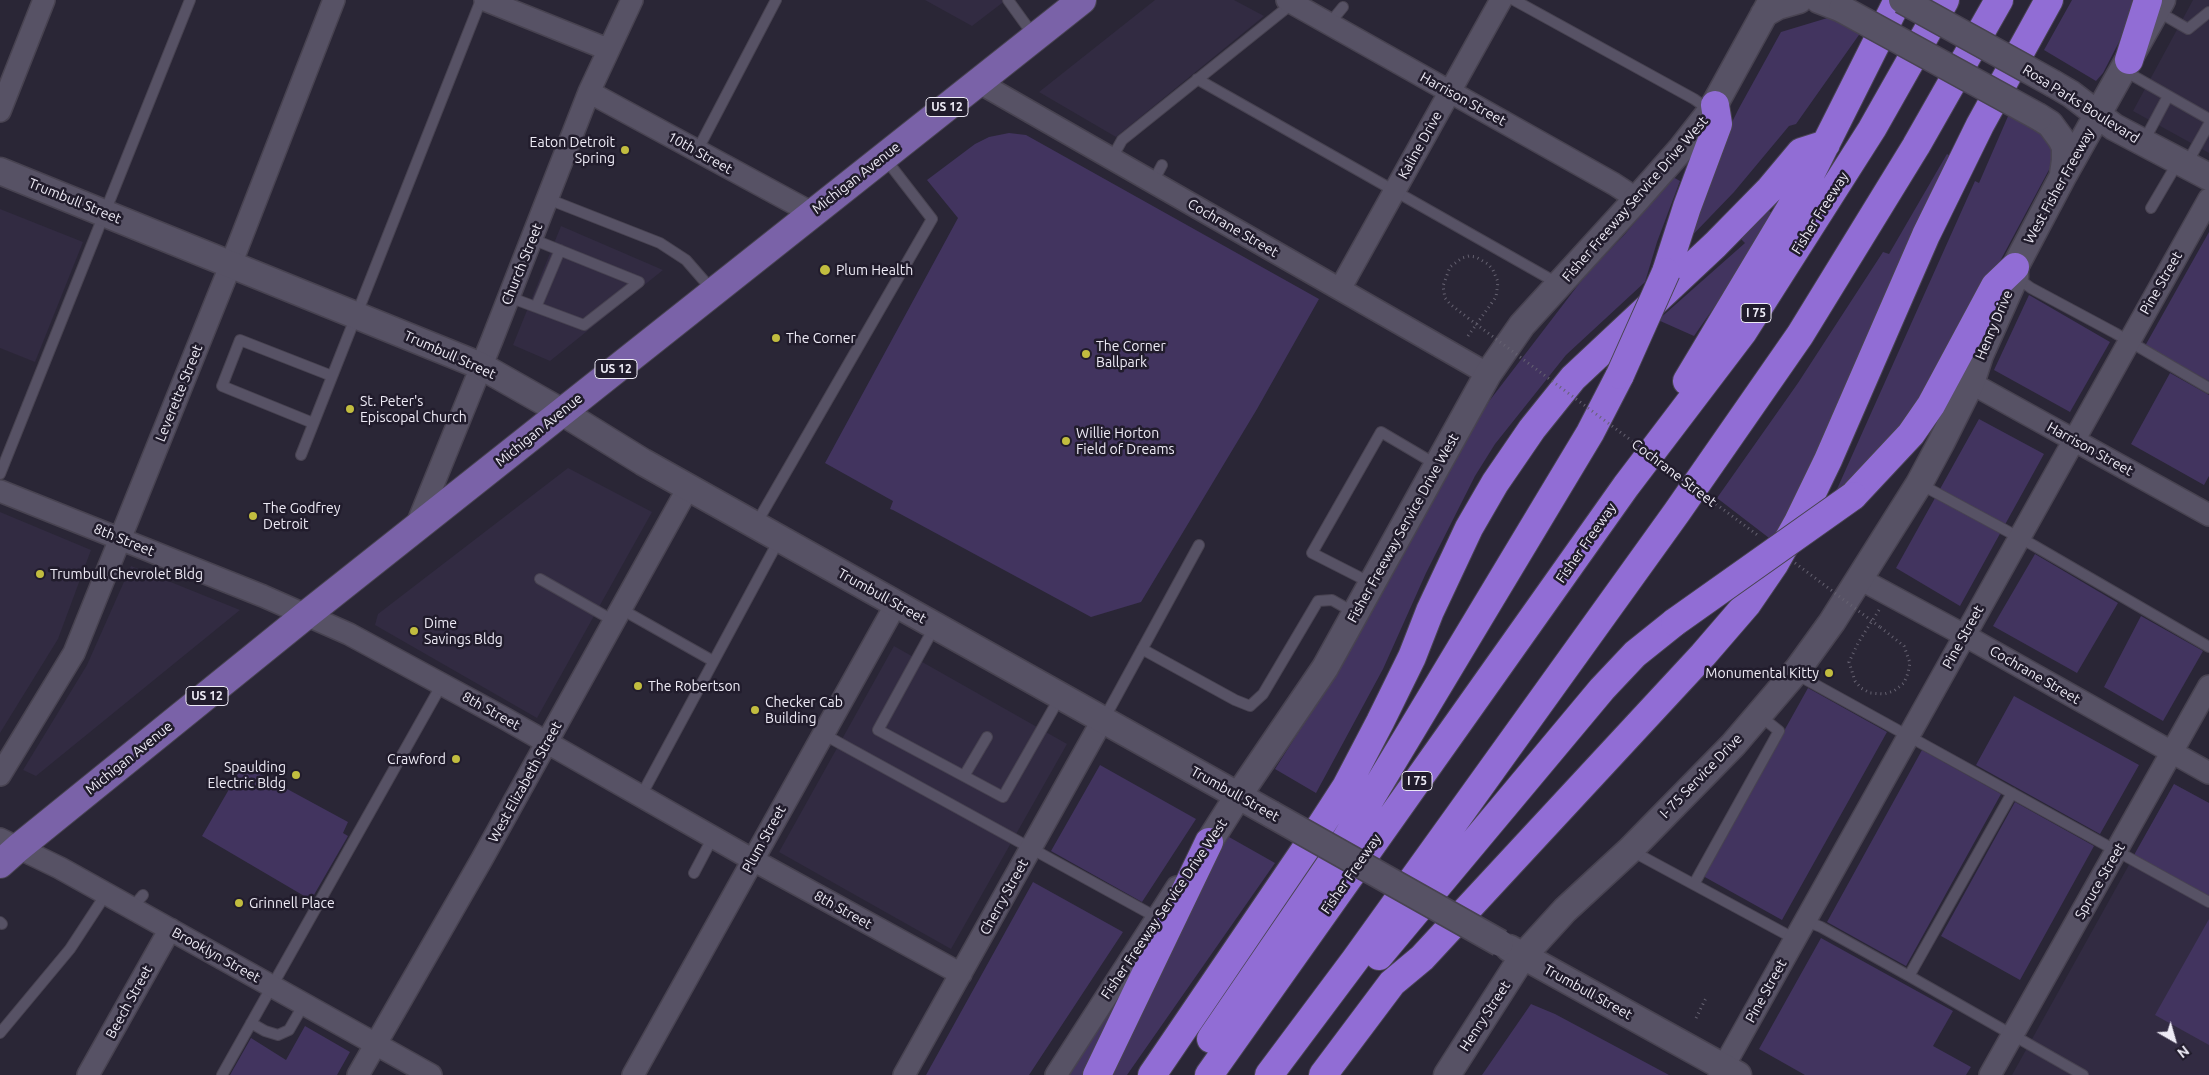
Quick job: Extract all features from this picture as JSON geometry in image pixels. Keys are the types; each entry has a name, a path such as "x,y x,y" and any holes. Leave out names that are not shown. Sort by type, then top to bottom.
{"highway":[{"path":"1626,486 1759,258 1808,179 1898,0"},
{"name":"Fisher Freeway","path":"1209,1075 1626,486 1743,332 1782,274 1872,129 1944,0"},
{"path":"1269,1075 1356,960 1677,512 1800,335 1916,146 1998,0"},
{"path":"1323,1075 1392,983 1422,958 1703,655 1747,604 1775,563 1798,522 1828,460 1930,226 1980,125 2049,0"},
{"path":"2126,65 2156,4"},
{"path":"1190,1075 1203,1051 1334,859 1585,441 1620,375 1666,272 1687,207 1718,124 1713,108"},
{"path":"1152,1075 1330,813 1380,722 1412,657 1433,602 1469,528 1495,483 1532,429 1573,378 1715,245 1770,189 1801,152 1826,144"},
{"path":"1356,960 1379,957 1602,689 1635,654 1675,622 1853,496 1894,455 1931,406 1996,286 2015,272"},
{"path":"1096,1075 1209,842"},
{"path":"1347,1075 1422,958"}],"main road":[{"name":"Michigan Avenue","path":"6,850 415,529 1082,0"}],"street":[{"path":"0,111 44,0"},
{"name":"Leverette Street","path":"0,775 74,653 231,264 334,0"},
{"path":"483,0 607,49"},
{"name":"Church Street","path":"415,529 509,297 589,92 607,49 632,0"},
{"name":"Kaline Drive","path":"1340,289 1450,92 1477,36 1501,0"},
{"path":"1768,7 1799,0"},
{"name":"Rosa Parks Boulevard","path":"1902,0 2071,94 2114,127 2209,177"},
{"name":"Harrison Street","path":"1292,1 1329,24 1614,184 1637,200"},
{"path":"1830,4 2039,117 2055,130 2065,147 2066,160 2062,178"},
{"name":"Fisher Freeway Service Drive West","path":"1056,1075 1156,917 1209,842 1325,668 1488,374 1522,325 1637,200 1682,148 1713,108 1768,7"},
{"name":"West Fisher Freeway","path":"2015,272 2062,178 2126,65"},
{"name":"Cochrane Street","path":"978,82 1112,158 1158,173 1340,289 1488,374"},
{"name":"10th Street","path":"589,92 812,213"},
{"name":"Trumbull Street","path":"0,171 481,366 688,488 1727,1072"},
{"name":"Pine Street","path":"1727,1072 1795,939 1910,736 2018,537 2209,199"},
{"name":"Henry Drive","path":"1971,383 1980,355 2015,272"},
{"path":"1860,579 1919,484 1971,383"},
{"name":"Harrison Street","path":"1971,383 2209,515"},
{"name":"West Elizabeth Street","path":"358,1075 547,742 688,488"},
{"name":"8th Street","path":"0,491 349,634 547,742 753,860 960,974"},
{"name":"Cochrane Street","path":"1860,579 1964,635 2209,773"},
{"name":"I- 75 Service Drive","path":"1523,956 1565,910 1630,850 1732,745 1794,673 1832,622 1860,579"},
{"name":"Plum Street","path":"633,1075 896,604"},
{"name":"Spruce Street","path":"1990,1075 2209,686"},
{"name":"Cherry Street","path":"904,1075 1103,720"},
{"name":"Brooklyn Street","path":"6,850 106,894 137,902 170,930 431,1075"},
{"name":"Beech Street","path":"88,1075 170,930"},
{"name":"Henry Street","path":"1446,1075 1523,956"}],"lane":[{"path":"0,474 190,0"},
{"path":"301,455 483,0"},
{"path":"697,151 776,0"},
{"path":"1008,0 1035,37"},
{"path":"1514,0 1713,108"},
{"path":"1112,158 1122,140 1292,1"},
{"path":"2156,4 2188,29 2209,12"},
{"path":"1329,24 1343,7"},
{"path":"2126,65 2168,96 2209,119"},
{"path":"1197,79 1560,284"},
{"path":"2144,143 2168,96"},
{"path":"2151,208 2209,124"},
{"path":"756,525 932,219 884,156"},
{"path":"548,199 660,243 686,260 713,291"},
{"path":"509,297 584,325 639,282 532,239"},
{"path":"536,307 560,250"},
{"path":"2015,272 2031,288 2209,388"},
{"path":"313,423 222,386 240,340 332,376"},
{"path":"1372,584 1312,552 1381,432 1438,465"},
{"path":"1919,484 2018,537 2209,647"},
{"path":"641,796 779,539"},
{"path":"1103,720 1199,545"},
{"path":"540,579 714,661"},
{"path":"1142,649 1235,700 1250,706 1262,694 1318,601 1332,600 1356,613"},
{"path":"935,626 878,730 1003,797 1061,696"},
{"path":"1794,673 2209,902"},
{"path":"222,1075 442,684"},
{"path":"1694,884 1779,731 1758,715"},
{"path":"823,734 1156,917"},
{"path":"964,776 987,737"},
{"path":"1909,976 2012,793"},
{"path":"694,873 713,837"},
{"path":"1630,850 1795,939"},
{"path":"0,1033 70,949 106,894"},
{"path":"1806,921 1821,927 2083,1075"},
{"path":"251,1023 265,1032 278,1035 289,1030 304,1004"}],"path":[{"name":"Cochrane Street","path":"1468,336 1496,298 1498,282 1488,264 1476,257 1469,256 1462,258 1450,267 1443,286 1445,298 1450,304 1468,318 1761,538"},
{"path":"1793,562 1880,627 1904,646 1910,663 1904,683 1894,691 1884,694 1870,693 1861,688 1855,681 1849,662 1858,643 1880,609"},
{"path":"1696,1018 1706,998"}],"shaded area":[{"path":"925,0 1006,0 972,26"},
{"path":"1155,0 1234,0 1264,16 1116,137 1039,92"},
{"path":"2072,0 2136,0 2119,42 2103,73 2096,81 2044,50"},
{"path":"2193,0 2209,0 2209,153 2133,111"},
{"path":"1834,16 1861,32 1796,124 1789,126 1734,192 1683,245 1710,167 1738,110 1781,32"},
{"path":"2009,114 2035,126 2053,148 2054,157 2051,166 1929,394 1829,507 1975,181 1979,183"},
{"name":"The Corner Ballpark","path":"1009,133 1026,135 1319,299 1257,409 1141,602 1091,617 890,509 893,501 825,463 958,218 927,180 975,144 989,137"},
{"path":"1947,154 1954,158 1811,468 1773,541 1717,498 1798,383 1883,252 1889,254"},
{"path":"1673,177 1680,181 1657,242 1645,282 1566,355 1495,444 1475,476 1426,573 1383,669 1316,793 1275,769 1322,695 1463,441 1490,400 1585,276 1625,234"},
{"path":"0,209 83,242 35,362 0,348"},
{"path":"1768,210 1772,213 1759,243 1694,336 1658,320 1745,243 1740,238"},
{"path":"561,226 663,270 550,361 513,345"},
{"path":"2209,232 2209,381 2145,346"},
{"path":"2029,295 2110,342 2070,412 1994,370"},
{"path":"2170,373 2209,395 2209,476 2204,485 2131,444"},
{"path":"1979,419 2044,454 1960,606 1896,568"},
{"path":"568,468 652,512 537,718 375,625 378,614"},
{"name":"Trumbull Chevrolet Bldg","path":"0,512 91,550 58,639 0,733"},
{"path":"2035,554 2118,603 2077,673 1993,626"},
{"path":"131,566 240,610 36,776 23,770 87,665"},
{"path":"2141,616 2203,651 2163,721 2104,687"},
{"path":"894,646 1067,744 951,949 779,852"},
{"path":"1808,688 1887,732 1782,920 1703,876"},
{"path":"2014,696 2139,765 2100,834 1976,765"},
{"path":"1922,750 2001,794 1906,966 1827,922"},
{"path":"243,765 348,822 343,833 348,836 311,900 202,836"},
{"path":"1100,765 1196,819 1142,902 1051,851"},
{"path":"2174,784 2209,803 2209,1075 2012,1075"},
{"path":"2174,784 2209,803 2209,897 2134,855"},
{"path":"2015,802 2094,846 2020,980 1941,936"},
{"path":"1229,837 1275,863 1127,1075 1109,1075 1214,859"},
{"path":"1033,882 1123,932 1029,1075 926,1075"},
{"path":"2209,919 2209,1045 2155,1015"},
{"path":"1821,938 1953,1011 1933,1046 1971,1067 1966,1075 1805,1075 1759,1049"},
{"path":"1124,991 1083,1075 1068,1075"},
{"path":"1531,1004 1555,1014 1669,1075 1482,1075"},
{"path":"305,1026 350,1052 337,1075 230,1075 251,1038 286,1060"}],"place":[{"name":"Eaton Detroit Spring","path":"625,150"},
{"name":"Plum Health","path":"825,270"},
{"name":"The Corner","path":"776,338"},
{"name":"The Corner Ballpark","path":"1086,354"},
{"name":"St. Peter's Episcopal Church","path":"350,409"},
{"name":"Willie Horton Field of Dreams","path":"1066,441"},
{"name":"The Godfrey Detroit","path":"253,516"},
{"name":"Trumbull Chevrolet Bldg","path":"40,574"},
{"name":"Dime Savings Bldg","path":"414,631"},
{"name":"Monumental Kitty","path":"1829,673"},
{"name":"The Robertson","path":"638,686"},
{"name":"Checker Cab Building","path":"755,710"},
{"name":"Crawford","path":"456,759"},
{"name":"Spaulding Electric Bldg","path":"296,775"},
{"name":"Grinnell Place","path":"239,903"}]}
